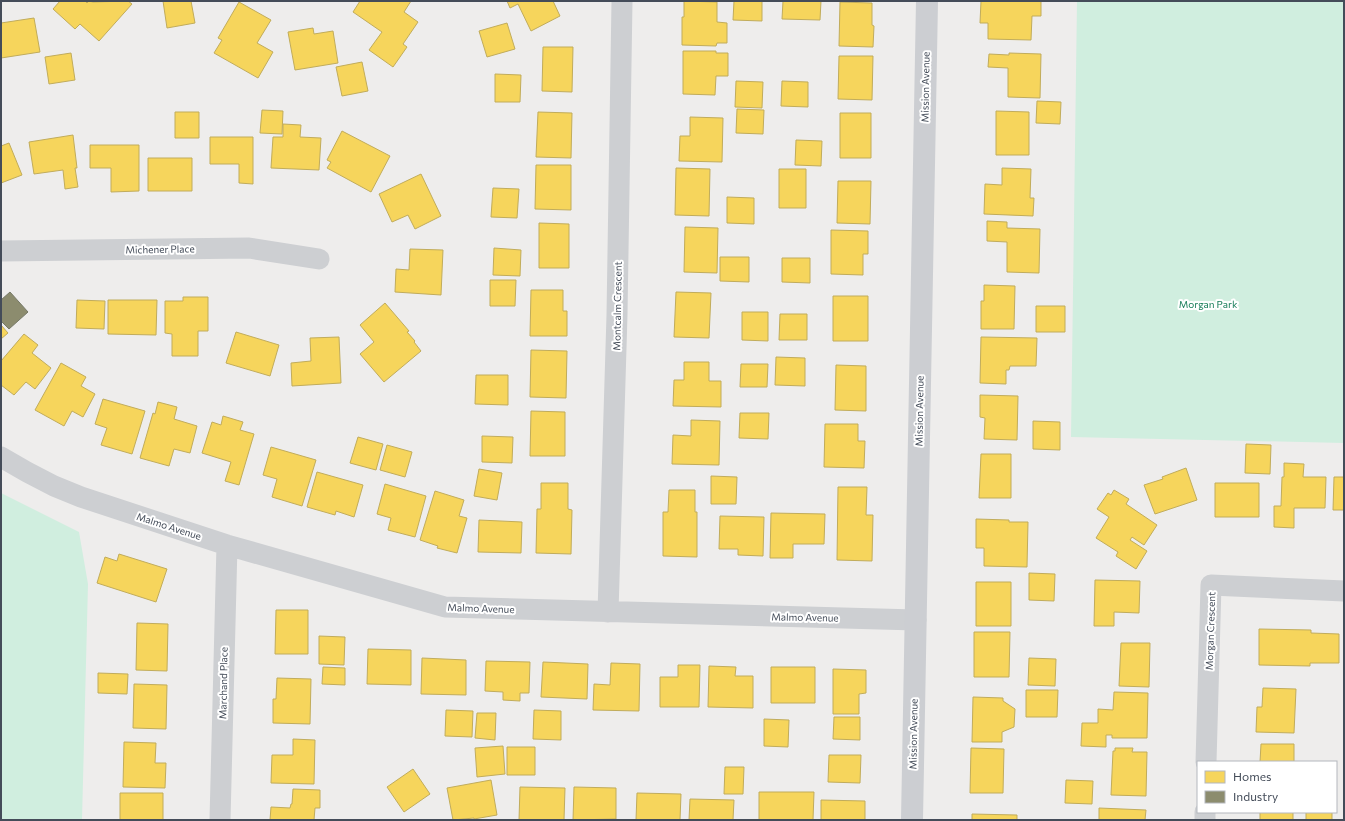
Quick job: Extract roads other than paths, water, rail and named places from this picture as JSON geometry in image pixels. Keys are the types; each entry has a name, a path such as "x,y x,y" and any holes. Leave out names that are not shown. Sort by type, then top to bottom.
{"street":[{"name":"Montcalm Crescent","path":"608,612 617,315 622,1"},
{"name":"Mission Avenue","path":"912,820 927,1"},
{"name":"Michener Place","path":"1,251 249,248 319,259"},
{"name":"Malmo Avenue","path":"1,457 54,486 81,498 226,545 445,607 916,620"},
{"name":"Marchand Place","path":"220,820 226,545"},
{"name":"Morgan Crescent","path":"1206,761 1211,585 1344,591"}],"park label":[{"name":"Morgan Park","path":"1208,304"}]}
